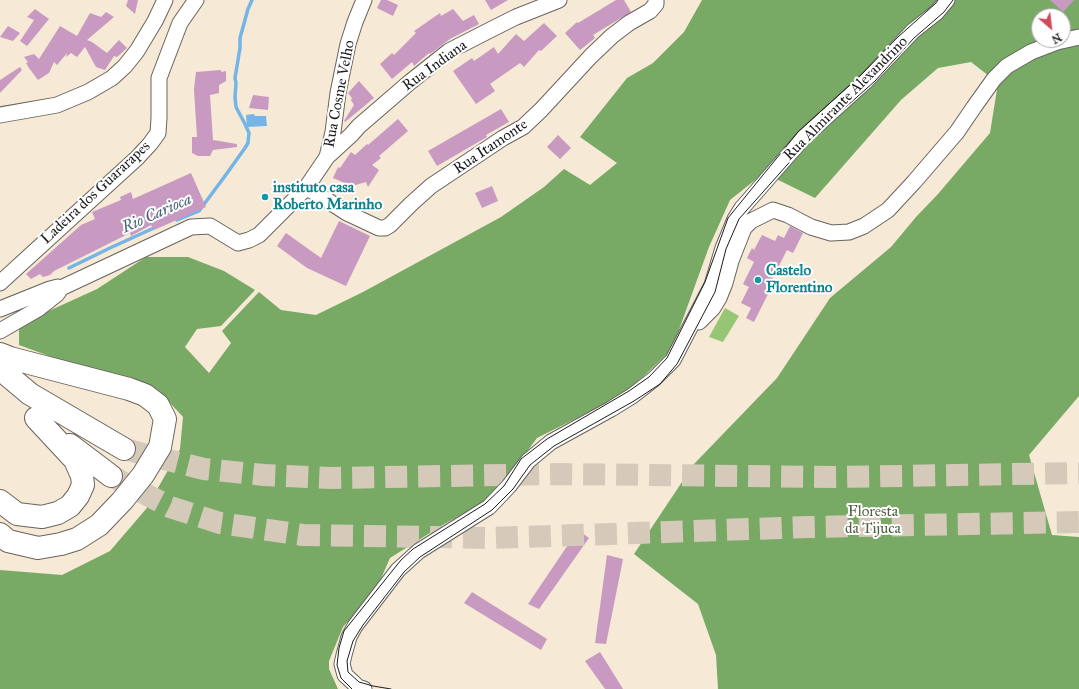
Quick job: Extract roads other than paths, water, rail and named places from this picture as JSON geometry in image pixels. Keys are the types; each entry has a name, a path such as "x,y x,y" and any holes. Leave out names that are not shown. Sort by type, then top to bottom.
{"highway":[{"path":"2,363 30,394 124,449"},
{"path":"0,534 8,541 38,548 61,544 77,539 98,525 122,501 143,475 160,447 164,419 158,405 145,395 129,389 2,363"},
{"path":"0,386 36,418 111,476"},
{"path":"0,500 18,514 42,517 58,513 70,506 78,496 83,485 82,476 74,460 36,418"}],"street":[{"path":"0,115 57,105 88,92 112,78 125,66 137,51 155,21 165,0"},
{"name":"Ladeira dos Guararapes","path":"0,283 137,158 158,133 159,78 180,23 196,0"},
{"name":"Rua Cosme Velho","path":"0,309 50,289 58,287 61,288 191,227 210,226 238,243 259,235 306,188 327,157 333,132 338,93 348,44 364,0"},
{"name":"Rua Indiana","path":"327,157 359,126 410,82 450,52 516,17 559,0"},
{"name":"Rua Itamonte","path":"306,188 347,213 379,228 385,228 431,186 503,138 523,127 541,110 591,56 612,36 629,23 650,11 656,4 656,0"},
{"name":"Rua Almirante Alexandrino","path":"364,689 358,687 344,676 342,664 349,637 355,626 398,570 419,551 489,507 509,486 528,461 551,442 611,409 632,396 654,379 672,360 684,340 712,285 723,248 742,208 805,136 871,76 913,31 937,12 947,0"},
{"path":"684,340 713,308 719,298 744,228 750,221 773,210 788,215 811,227 832,233 849,232 864,226 888,210 914,182 957,132 994,79 1007,66 1030,52 1057,42 1079,37"},
{"name":"Rua Cosme Velho","path":"3,329 38,309 57,294 61,288"},
{"path":"0,312 4,319 3,329"}],"water":[{"path":"254,114 255,116 266,116 267,126 247,127 246,115"}],"waterway":[{"name":"Rio Carioca","path":"177,220 199,211 248,143 249,133 236,107 235,78 240,48 240,38 252,0"},
{"name":"Rio Carioca","path":"69,268 156,227"}],"tunnel":[{"path":"124,449 204,469 264,475 333,478 559,474 835,477 1079,473"},
{"path":"111,476 170,507 220,523 303,535 492,538 809,527 1079,522"}],"tram line":[{"path":"352,689 341,678 337,665 339,648 344,631 401,560 413,549 485,504 504,486 521,459 547,439 629,391 649,377 667,358 705,282 728,218 798,132 861,75 898,37 938,0"},
{"path":"391,689 359,682 348,672 347,661 353,641 363,625 404,572 420,557 492,510 513,489 530,465 554,446 634,401 660,384 677,364 715,292 726,249 739,219 811,138 875,81 914,38 944,12 953,0"}],"place":[{"name":"instituto casa Roberto Marinho","path":"265,197"},
{"name":"Castelo Florentino","path":"758,280"}],"park label":[{"name":"Floresta da Tijuca","path":"873,520"}]}
